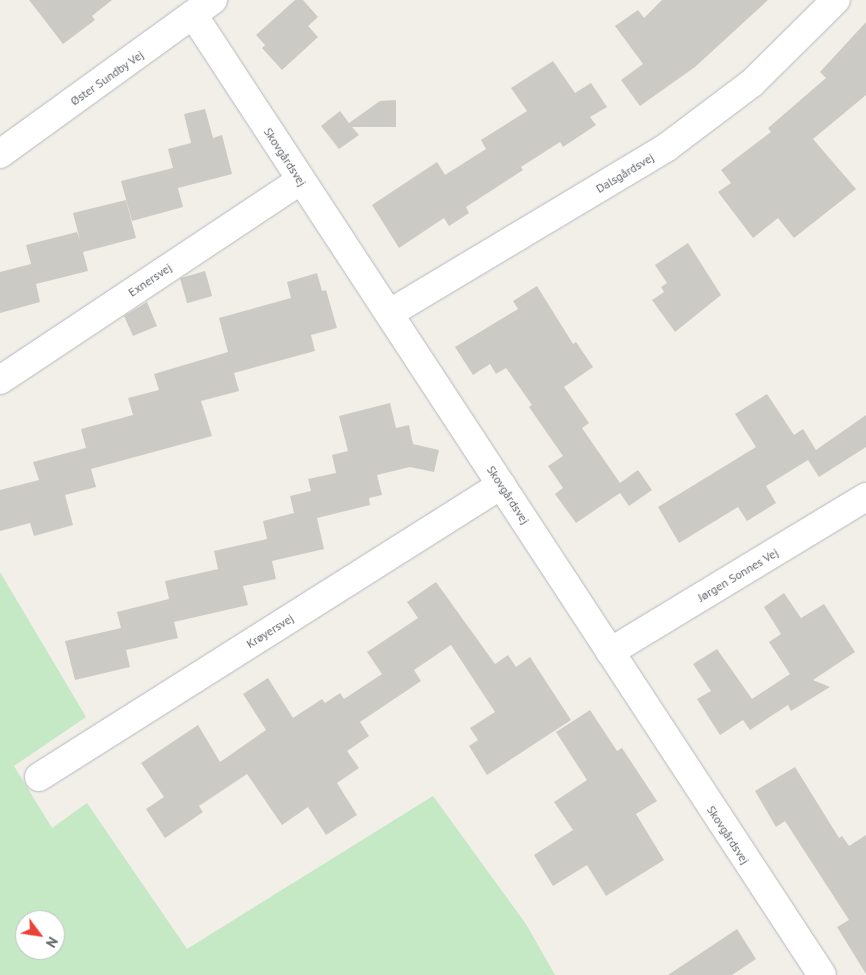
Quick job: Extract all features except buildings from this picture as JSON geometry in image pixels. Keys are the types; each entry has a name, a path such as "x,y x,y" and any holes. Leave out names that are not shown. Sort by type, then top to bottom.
{"street":[{"name":"Dalsgårdsvej","path":"390,313 667,147 752,83 836,0"},
{"name":"Skovgårdsvej","path":"204,8 300,181 390,313 822,975"},
{"name":"Øster Sundby Vej","path":"0,154 204,8"},
{"name":"Exnersvej","path":"0,380 300,181"},
{"name":"Krøyersvej","path":"39,777 501,485"},
{"name":"Jørgen Sonnes Vej","path":"610,652 866,497"}],"green space":[{"path":"0,572 86,717 14,766 52,828 87,803 187,949 433,796 526,924 555,975 0,975"}]}
